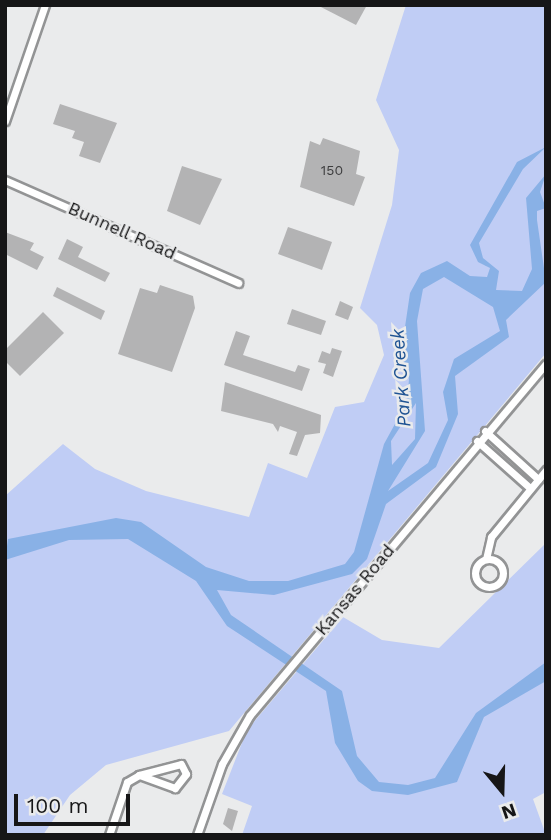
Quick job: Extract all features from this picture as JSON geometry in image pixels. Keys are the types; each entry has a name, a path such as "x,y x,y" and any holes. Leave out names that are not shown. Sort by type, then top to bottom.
{"street":[{"path":"5,121 45,5"},
{"name":"Bunnell Road","path":"5,180 238,283"},
{"name":"Kansas Road","path":"200,834 230,746 266,695 485,430 546,364"},
{"path":"485,430 538,479"},
{"path":"477,441 530,488"},
{"path":"486,559 503,570 495,586 476,577 486,559 491,537 546,470"},
{"path":"109,835 127,782 139,775 181,764 186,774 175,788 139,775"}],"shaded area":[{"path":"406,5 546,5 546,353 229,731 106,765 70,795 43,835 5,835 5,496 63,444 95,469 146,491 249,517 268,463 307,478 335,407 364,402 384,355 377,325 360,308 392,205 399,150 376,100"},
{"path":"546,147 523,169 479,243 483,258 499,271 496,290 522,291 532,269 526,198 546,174 540,192 546,208 537,211 537,220 546,282 506,320 509,337 455,376 458,414 436,467 386,504 367,559 352,574 274,595 217,590 231,615 342,691 357,756 379,782 408,785 435,778 476,713 546,662 546,681 484,717 457,782 408,795 372,791 358,781 335,743 326,691 227,626 196,581 128,539 69,540 5,560 8,539 116,518 141,522 206,567 249,581 288,581 345,564 354,552 384,444 407,402 409,379 401,354 410,293 421,273 447,261 470,276 487,277 490,268 478,262 470,245 517,162","holes":["444,277 493,307 500,331 454,359 443,392 448,420 428,463 388,491 425,431 417,321 423,289","416,403 415,439 392,465 391,441"]},
{"path":"546,543 546,792 533,799 546,835 242,835 252,806 222,794 247,730 343,617 382,640 439,648"}],"building":[{"path":"317,5 367,5 356,25"},
{"path":"60,104 117,123 100,163 79,156 84,142 72,138 75,131 53,124"},
{"path":"323,138 360,151 356,174 365,177 354,206 300,187 310,141 320,145"},
{"path":"182,166 222,179 200,225 167,211"},
{"path":"288,227 332,242 322,270 278,254"},
{"path":"5,232 34,243 30,250 44,257 37,270 5,254"},
{"path":"67,239 83,247 78,257 110,273 105,282 58,259"},
{"path":"160,285 193,296 195,308 172,372 118,354 140,288 157,293"},
{"path":"57,287 105,311 101,320 53,296"},
{"path":"340,301 353,307 348,320 335,315"},
{"path":"292,309 326,321 321,335 287,324"},
{"path":"43,312 64,333 20,376 5,361 5,350"},
{"path":"236,331 250,336 243,355 295,372 298,365 310,369 302,391 224,365"},
{"path":"332,348 342,351 333,377 323,373 326,364 318,362 322,351 330,354"},
{"path":"225,382 321,415 320,433 305,435 297,456 289,454 297,432 280,426 278,432 273,424 221,411"},
{"path":"228,808 238,811 232,831 223,824"}],"water label":[{"name":"Park Creek","path":"401,378"}]}
